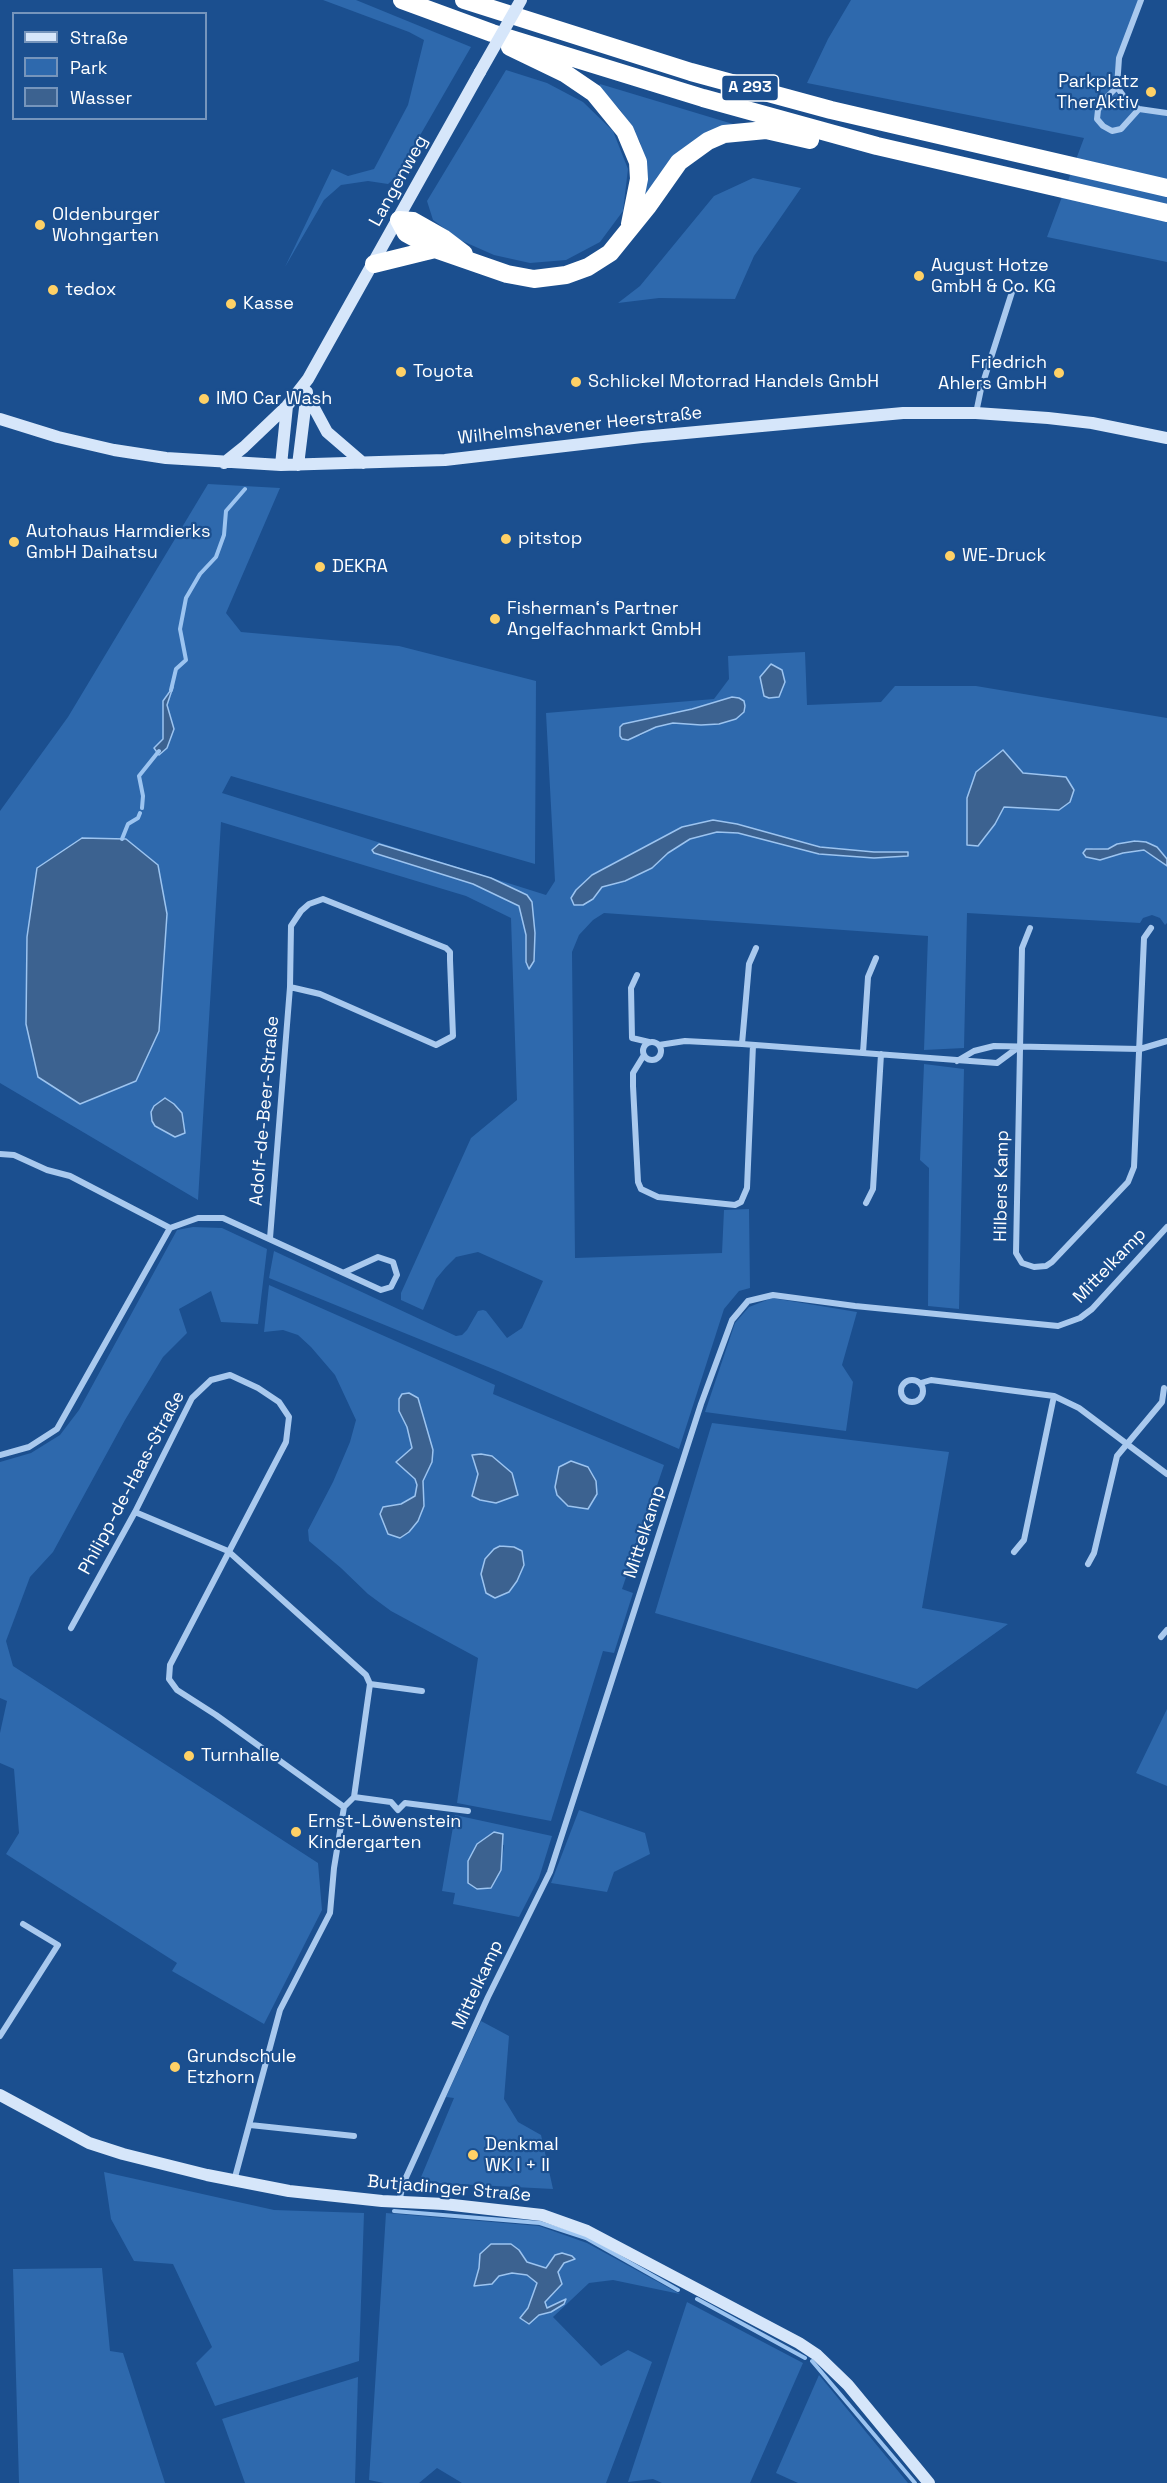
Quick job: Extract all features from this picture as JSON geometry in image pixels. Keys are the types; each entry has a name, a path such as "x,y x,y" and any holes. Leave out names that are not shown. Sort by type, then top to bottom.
{"highway":[{"name":"A 293","path":"402,0 492,33 703,98 877,146 1167,213"},
{"name":"A 293","path":"464,0 691,72 831,110 1167,188"},
{"path":"495,0 509,5 524,18"},
{"path":"492,33 515,51 566,74 594,93 626,130 638,162 639,179 627,231"},
{"path":"399,220 406,232 435,249 520,277 549,278 588,267 610,252 648,206 679,162 701,145 724,134 766,130 836,147 877,146"},
{"path":"399,220 413,220 443,238 472,260"},
{"path":"374,264 435,249"}],"street":[{"name":"Langenweg","path":"224,462 253,440 287,406 308,379 521,0"},
{"path":"1141,0 1119,58 1117,87 1127,101 1140,109 1167,113"},
{"path":"1117,87 1103,101 1098,110 1097,119 1103,126 1112,131 1121,129 1140,109"},
{"path":"976,413 1012,292"},
{"name":"Langenweg","path":"298,465 308,379"},
{"path":"306,393 327,432 363,463"},
{"path":"281,465 287,406"},
{"name":"Wilhelmshavener Heerstraße","path":"0,418 58,437 114,450 166,458 281,465 445,459 805,421 903,413 976,413 1092,423 1167,438"},
{"name":"Adolf-de-Beer-Straße","path":"270,1238 290,987 291,926 294,919 309,904 323,899 446,948 450,952 453,1036 436,1045 321,994 290,987"},
{"path":"1020,1046 1022,948 1030,928"},
{"path":"1140,1049 1144,938 1151,928"},
{"path":"742,1044 749,964 756,948"},
{"path":"863,1053 868,976 876,958"},
{"path":"637,975 631,988 632,1038 659,1045 686,1041 997,1063 1020,1046"},
{"path":"957,1061 984,1048 1020,1046 1140,1049 1167,1041"},
{"path":"649,1042 644,1046 644,1054 633,1073 638,1182 641,1189 658,1197 735,1205 741,1202 747,1188 753,1045"},
{"path":"644,1054 648,1059 657,1059 661,1054 659,1045"},
{"name":"Hilbers Kamp","path":"1020,1046 1016,1253 1022,1263 1034,1267 1046,1266 1052,1262 1128,1182 1132,1174 1137,1150 1140,1049"},
{"path":"866,1203 873,1189 881,1054"},
{"path":"0,1154 14,1155 47,1170 70,1176 170,1228"},
{"path":"0,1455 29,1448 57,1429 170,1228 198,1218 223,1218 381,1290 391,1287 397,1275 393,1263 378,1257 345,1272"},
{"name":"Mittelkamp","path":"399,2202 403,2184 488,1996 550,1872 698,1414 732,1320 748,1301 773,1295 855,1306 1058,1326 1080,1318 1092,1309 1167,1227"},
{"name":"Philipp-de-Haas-Straße","path":"71,1628 135,1512 192,1398 211,1380 230,1375 258,1388 279,1402 289,1417 286,1442 170,1665 169,1679 177,1690 216,1715 344,1807"},
{"path":"921,1383 931,1380 1054,1396 1079,1408 1167,1474"},
{"path":"1088,1564 1094,1553 1117,1456 1162,1402 1164,1388"},
{"path":"1014,1552 1024,1540 1054,1396"},
{"path":"135,1512 228,1551 366,1675 370,1684 354,1797 344,1807 334,1868 330,1913 280,2010 234,2181"},
{"path":"1161,1637 1167,1630"},
{"path":"370,1684 422,1691"},
{"path":"354,1797 391,1802 398,1810 405,1803 468,1811"},
{"path":"0,2036 58,1945 23,1924"},
{"name":"Butjadinger Straße","path":"0,2095 90,2143 123,2154 234,2181 289,2191 514,2212 542,2216 586,2231 799,2343 833,2370 929,2483"},
{"path":"250,2125 354,2136"}],"green space":[{"path":"323,0 356,0 471,47 396,177 388,184 368,181 341,185 324,200 285,267 332,169 348,176 374,169 408,105 424,40 409,32"},
{"path":"851,0 1141,0 1119,58 1117,87 1127,101 1140,109 1167,116 1167,262 1047,237 1084,138 807,83 828,39"},
{"path":"506,70 547,83 583,102 613,131 628,169 623,211 600,242 566,260 530,263 494,255 460,240 433,220 427,201"},
{"path":"600,84 733,124 733,126 679,152 657,177 648,195 645,194 646,170 640,142 621,111 599,87"},
{"path":"753,178 801,188 754,256 735,299 659,298 618,303 640,286 714,196"},
{"path":"208,484 280,488 226,613 241,632 399,646 536,681 535,864 231,776 222,793 546,895 555,881 546,713 714,699 729,679 728,656 805,652 807,705 881,702 895,686 976,686 1167,718 1167,859 1157,847 1117,844 1108,849 1093,848 1086,857 1100,860 1144,850 1160,860 1167,866 1167,923 1165,925 1160,918 1152,915 1143,918 1140,923 967,913 964,1048 924,1050 928,936 604,913 593,920 579,935 572,952 575,1258 722,1253 724,1210 749,1209 750,1288 739,1291 724,1309 679,1449 498,1371 269,1278 274,1251 456,1336 462,1335 478,1311 483,1310 507,1338 522,1328 543,1281 478,1252 456,1257 446,1267 436,1279 423,1310 401,1300 401,1293 471,1138 517,1100 511,918 466,896 221,822 198,1200 0,1083 0,811 68,717","holes":["172,690 167,705 171,724 159,755 154,748 163,739 163,712","732,697 702,725 673,723 656,727 640,736 623,724 692,709","1023,773 1066,777 1059,810 1004,807","713,820 737,824 820,847 874,852 907,852 908,855 874,858 738,833 717,832 690,839 668,853 652,868 625,881 602,887 593,899 583,905 576,890 592,875 682,827","82,838 126,839 167,914 159,1031 136,1081","408,852 491,878 532,902 535,933 534,961 526,962 526,935 519,906 473,884 374,853","182,1113 185,1133 175,1137 155,1126"]},
{"path":"924,1064 964,1069 959,1309 928,1306 929,1168 920,1160"},
{"path":"193,1227 222,1228 267,1249 258,1324 221,1322 211,1291 179,1309 187,1333 163,1357 125,1420 53,1552 30,1577 6,1641 13,1666 318,1863 322,1910 264,2024 172,1971 177,1963 6,1854 19,1833 14,1769 0,1763 0,1733 7,1701 0,1698 0,1462 31,1453 60,1435 79,1410 177,1230"},
{"path":"269,1285 495,1385 493,1394 664,1465 622,1589 633,1593 614,1653 603,1651 551,1821 457,1803 478,1658 391,1611 368,1594 309,1541 308,1530 333,1482 350,1442 356,1420 335,1375 311,1347 298,1335 283,1330 264,1332","holes":["399,1411 432,1462 423,1481 424,1506 392,1504 401,1504 415,1496 417,1484 415,1479 396,1462 412,1448 407,1427","472,1455 492,1456 512,1473 517,1495 478,1474","500,1546 514,1547 521,1551 481,1574 485,1559"]},
{"path":"772,1298 857,1312 842,1365 853,1382 846,1431 705,1412 735,1323 749,1307"},
{"path":"712,1423 949,1452 922,1608 1008,1624 917,1689 655,1613"},
{"path":"1167,1709 1167,1786 1136,1773"},
{"path":"579,1810 645,1833 650,1854 614,1872 607,1892 551,1883"},
{"path":"455,1815 552,1836 539,1878 519,1917 453,1904 455,1893 442,1891","holes":["477,1844 504,1845 501,1870 491,1888 468,1883 468,1861"]},
{"path":"481,2021 509,2036 504,2099 518,2122 541,2135 553,2189 419,2182 454,2098 446,2097"},
{"path":"104,2172 274,2210 364,2213 359,2361 215,2406 196,2363 212,2347 173,2264 134,2261 111,2219"},
{"path":"386,2213 539,2226 587,2243 680,2294 613,2280 589,2283 553,2317 601,2366 628,2350 652,2362 606,2483 462,2483 437,2468 419,2483 384,2483 369,2480","holes":["501,2244 511,2244 519,2250 527,2262 547,2268 555,2255 562,2253 572,2256 571,2261 564,2263 558,2273 562,2285 545,2302 546,2308 551,2312 520,2318 528,2308 537,2283 527,2275 512,2273 499,2276 483,2285 474,2286 480,2254"]},
{"path":"102,2268 110,2351 123,2353 165,2483 19,2483 13,2269"},
{"path":"687,2302 803,2363 750,2483 662,2483 653,2479 628,2482"},
{"path":"819,2375 908,2483 798,2483 776,2473"},
{"path":"358,2377 355,2483 245,2483 222,2419"}],"water":[{"path":"771,664 782,670 785,682 779,697 769,698 764,696 760,677"},
{"path":"173,687 167,705 174,729 167,748 159,755 154,748 163,739 163,701"},
{"path":"732,697 744,701 745,706 744,712 736,719 719,724 673,723 656,727 628,740 620,736 620,727 623,724 692,709"},
{"path":"1003,750 1023,773 1066,777 1074,790 1070,802 1059,810 1004,807 995,824 978,846 967,845 967,798 976,772"},
{"path":"713,820 737,824 820,847 874,852 908,852 908,856 874,858 819,854 738,833 717,832 690,839 668,853 652,868 625,881 602,887 593,899 583,905 574,905 571,898 592,875 682,827"},
{"path":"82,838 126,839 158,865 167,914 159,1031 136,1081 80,1104 38,1077 26,1024 27,937 37,868"},
{"path":"1146,842 1157,847 1167,859 1167,866 1144,850 1100,860 1086,857 1083,853 1086,849 1108,849 1117,844"},
{"path":"379,844 491,878 527,895 532,902 535,933 534,961 529,969 526,962 526,935 519,906 473,884 374,853 372,850"},
{"path":"165,1098 182,1113 185,1133 175,1137 155,1126 152,1121 151,1112 154,1106"},
{"path":"409,1393 418,1398 433,1450 432,1462 423,1481 424,1506 418,1521 409,1532 400,1538 388,1534 380,1514 383,1507 401,1504 415,1496 417,1485 415,1479 396,1462 412,1448 407,1427 399,1411 399,1399 402,1394"},
{"path":"472,1455 492,1456 512,1473 518,1495 496,1503 472,1496 478,1474"},
{"path":"571,1461 588,1467 596,1481 597,1494 588,1509 568,1506 557,1495 555,1487 559,1467"},
{"path":"500,1546 514,1547 522,1551 524,1565 509,1592 495,1598 486,1593 481,1574 485,1559"},
{"path":"494,1832 503,1834 501,1870 491,1888 477,1889 468,1883 468,1861 477,1844"},
{"path":"491,2244 511,2244 519,2250 527,2262 546,2268 555,2255 562,2253 572,2256 575,2259 564,2263 558,2272 562,2284 545,2302 547,2308 566,2299 564,2304 551,2312 539,2315 529,2324 520,2318 528,2308 537,2283 527,2275 512,2273 499,2276 492,2284 474,2286 480,2254"}],"waterway":[{"path":"171,690 176,669 186,660 180,629 186,598 200,574 216,557 224,535 226,511 245,489"},
{"path":"142,808 143,796 139,776 159,751"},
{"path":"122,839 128,824 138,818 140,813"},
{"path":"394,2211 540,2223 586,2238 678,2290"},
{"path":"697,2299 805,2358"},
{"path":"812,2361 915,2483"}],"place":[{"name":"Parkplatz TherAktiv","path":"1151,92"},
{"name":"Oldenburger Wohngarten","path":"40,225"},
{"name":"August Hotze GmbH & Co. KG","path":"919,276"},
{"name":"tedox","path":"53,290"},
{"name":"Kasse","path":"231,304"},
{"name":"Toyota","path":"401,372"},
{"name":"Friedrich Ahlers GmbH","path":"1059,373"},
{"name":"Schlickel Motorrad Handels GmbH","path":"576,382"},
{"name":"IMO Car Wash","path":"204,399"},
{"name":"pitstop","path":"506,539"},
{"name":"Autohaus Harmdierks GmbH Daihatsu","path":"14,542"},
{"name":"WE-Druck","path":"950,556"},
{"name":"DEKRA","path":"320,567"},
{"name":"Fisherman‘s Partner Angelfachmarkt GmbH","path":"495,619"},
{"name":"Turnhalle","path":"189,1756"},
{"name":"Ernst-Löwenstein Kindergarten","path":"296,1832"},
{"name":"Grundschule Etzhorn","path":"175,2067"},
{"name":"Denkmal WK I + II","path":"473,2155"}]}
